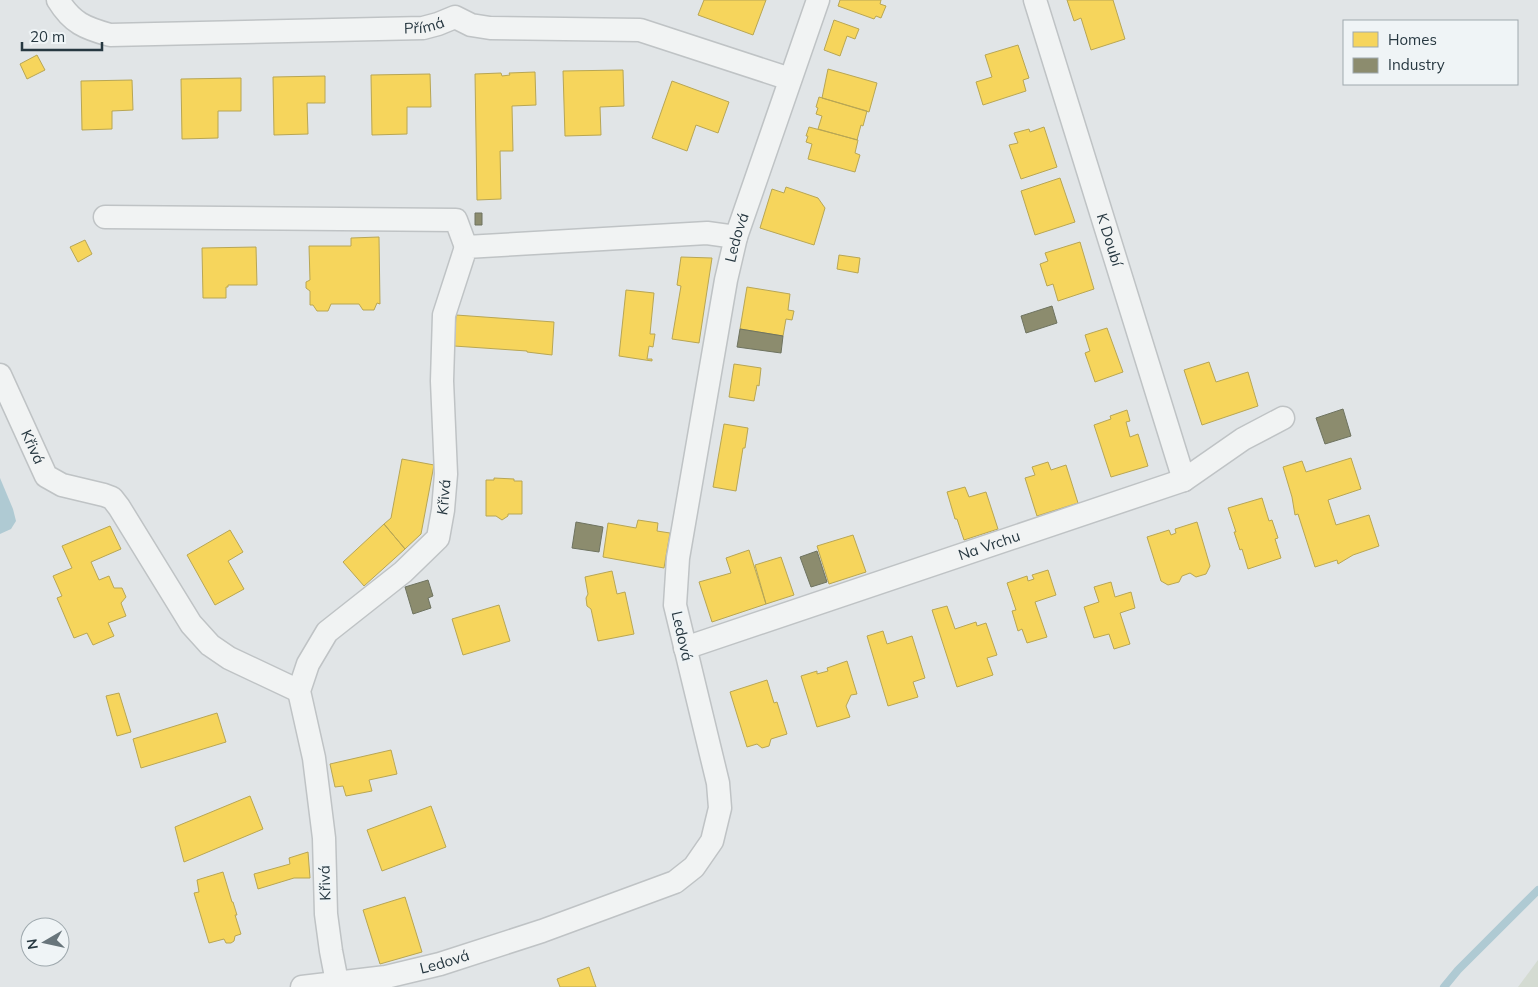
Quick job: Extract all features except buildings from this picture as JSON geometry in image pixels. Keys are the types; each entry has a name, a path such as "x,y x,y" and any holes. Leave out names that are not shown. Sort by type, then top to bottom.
{"street":[{"name":"Přímá","path":"58,0 66,13 87,28 110,35 423,28 438,24 454,8 471,24 490,28 640,30 790,79"},
{"name":"Ledová","path":"302,987 337,985 386,977 440,964 542,931 675,882 694,867 712,840 720,808 718,783 675,605 678,558 726,280 736,237 818,0"},
{"name":"K Doubí","path":"1035,0 1184,480"},
{"path":"105,217 456,220 466,247 707,233 736,237"},
{"name":"Křivá","path":"337,985 326,914 324,838 314,758 299,691 308,664 327,632 403,572 438,538 446,474 442,380 444,315 466,247"},
{"name":"Křivá","path":"0,375 46,476 62,485 95,492 112,498 191,624 210,645 229,658 299,691"},
{"name":"Na Vrchu","path":"685,648 1184,480 1243,439 1283,418"}],"shaded area":[{"path":"1538,960 1538,987 1518,987"}],"water":[{"path":"0,478 16,521 11,529 0,534"}],"waterway":[{"path":"1444,987 1458,970 1538,890"}]}
